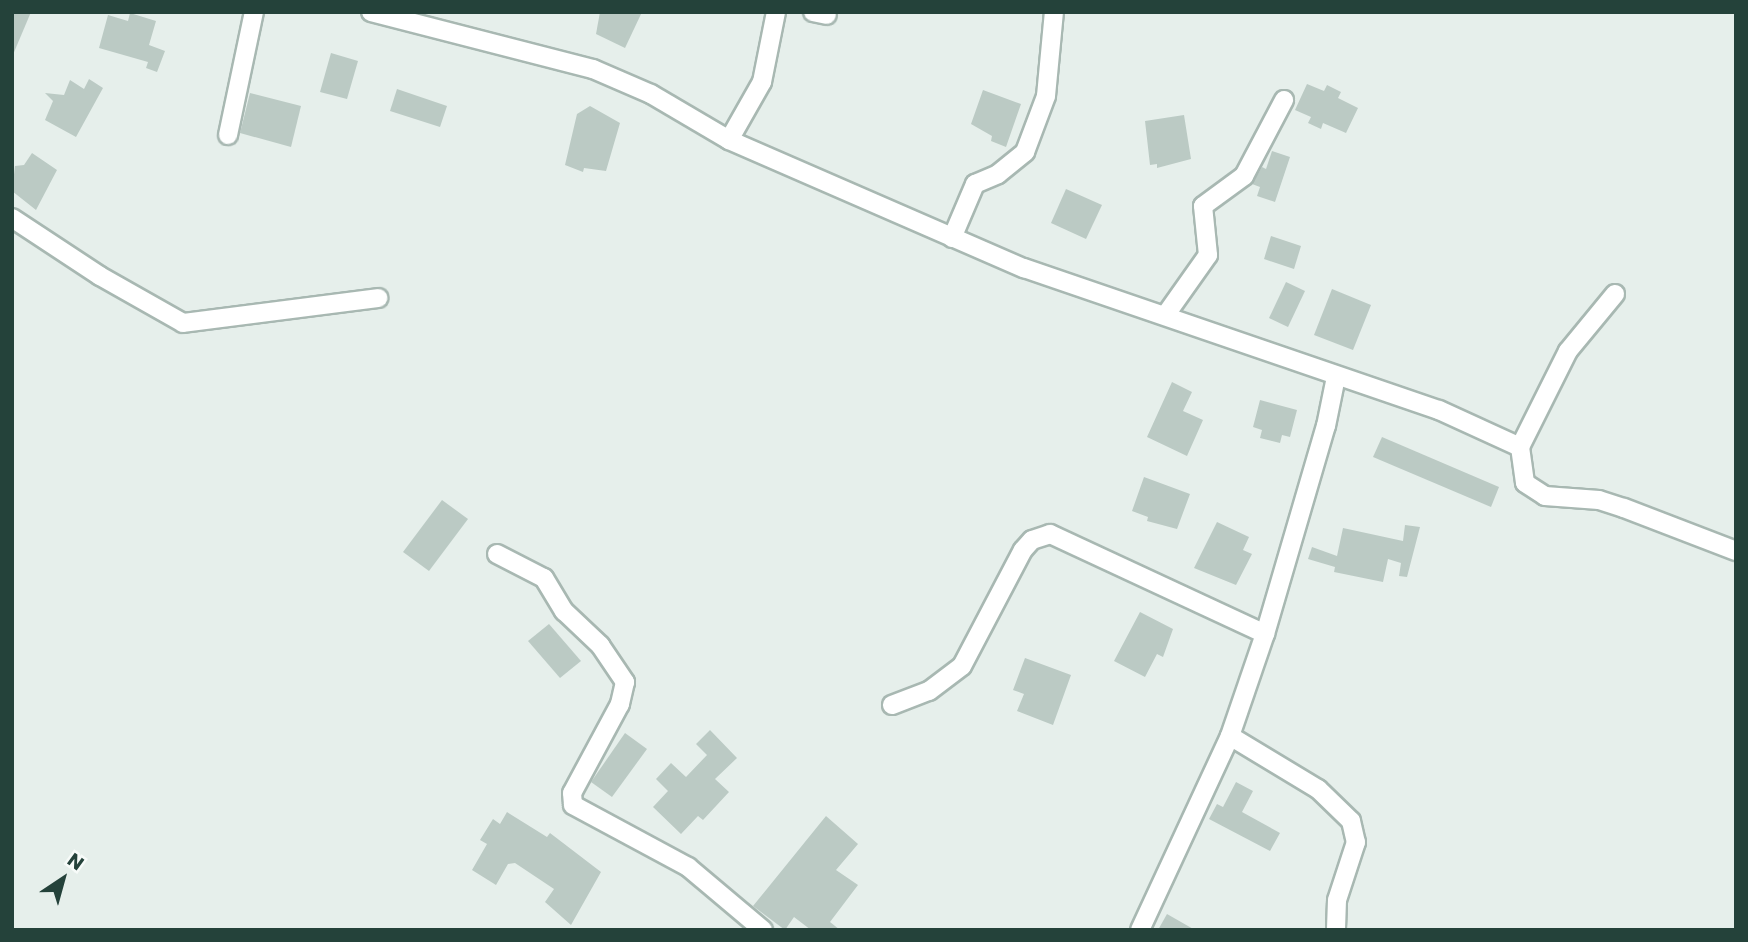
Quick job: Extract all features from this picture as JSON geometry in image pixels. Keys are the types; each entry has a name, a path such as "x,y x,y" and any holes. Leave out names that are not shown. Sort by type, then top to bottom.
{"street":[{"path":"228,135 254,12"},
{"path":"371,12 392,14 593,69 651,94 729,140 1024,268 1167,313 1336,377 1439,410 1520,447"},
{"path":"729,140 762,82 776,12"},
{"path":"953,238 975,184 1005,170 1025,152 1046,96 1054,12"},
{"path":"1167,313 1208,255 1203,206 1244,176 1284,100"},
{"path":"12,218 100,276 183,323 377,298"},
{"path":"1615,294 1568,351 1542,411 1520,447 1521,469 1532,491 1612,504 1736,551"},
{"path":"1140,930 1230,736 1265,634 1326,426 1336,377"},
{"path":"892,705 929,691 962,666 1023,550 1038,536 1050,534 1265,634"},
{"path":"497,554 544,578 564,611 600,645 625,682 620,704 572,793 573,805 688,867 763,930"},
{"path":"1230,736 1308,782 1351,821 1356,842 1337,900 1336,930"}],"building":[{"path":"12,12 31,12 12,57"},
{"path":"600,12 642,12 625,48 596,34"},
{"path":"130,13 156,21 149,45 165,51 157,72 146,68 148,62 99,48 108,15 128,21"},
{"path":"331,53 358,61 347,99 320,92"},
{"path":"89,79 103,88 76,137 45,120 53,101 45,93 64,95 70,80 84,89"},
{"path":"1307,84 1324,91 1327,85 1341,92 1338,98 1358,108 1346,133 1323,123 1321,129 1308,123 1311,117 1295,110"},
{"path":"397,89 447,106 440,127 390,111"},
{"path":"983,90 1021,104 1006,147 991,141 992,136 971,124"},
{"path":"250,93 301,106 291,147 240,133"},
{"path":"590,106 620,123 606,171 584,168 583,172 565,165 577,114"},
{"path":"1184,115 1191,159 1157,168 1157,164 1150,165 1145,121"},
{"path":"1272,151 1290,157 1275,202 1257,196 1260,187 1252,184 1262,167 1266,169"},
{"path":"32,153 57,170 36,210 12,191 15,166 24,165"},
{"path":"1066,189 1102,205 1086,239 1051,223"},
{"path":"1271,236 1301,246 1294,269 1264,259"},
{"path":"1286,282 1305,291 1288,327 1269,318"},
{"path":"1332,289 1371,305 1353,350 1314,335"},
{"path":"1172,382 1192,392 1183,411 1203,420 1187,456 1147,437"},
{"path":"1260,400 1297,410 1290,437 1282,435 1280,443 1260,438 1262,430 1253,427"},
{"path":"1382,437 1499,487 1491,507 1373,457"},
{"path":"1144,477 1190,494 1177,529 1147,521 1148,517 1132,511"},
{"path":"442,500 468,519 429,571 403,552"},
{"path":"1217,522 1249,537 1243,550 1252,554 1236,585 1194,568"},
{"path":"1405,525 1420,527 1407,577 1399,576 1401,563 1388,559 1383,582 1334,572 1335,567 1308,559 1312,547 1337,556 1343,528 1403,541"},
{"path":"1140,612 1173,629 1163,657 1157,654 1145,677 1114,661"},
{"path":"549,624 581,661 560,678 528,641"},
{"path":"1025,658 1071,675 1053,725 1017,711 1024,694 1013,690"},
{"path":"710,730 737,758 715,779 729,792 703,820 698,816 681,834 653,807 668,791 656,779 671,763 686,777 707,755 696,744"},
{"path":"625,733 647,749 612,797 591,782"},
{"path":"1236,782 1253,791 1242,812 1280,833 1270,851 1209,819 1217,804 1223,807"},
{"path":"507,812 547,837 550,833 601,872 571,925 545,902 554,889 515,863 508,864 496,885 472,870 487,844 480,840 493,819 500,824"},
{"path":"826,816 858,844 836,870 858,885 830,922 840,930 811,930 794,917 785,930 753,906"},
{"path":"1167,914 1195,930 1158,930"}]}
